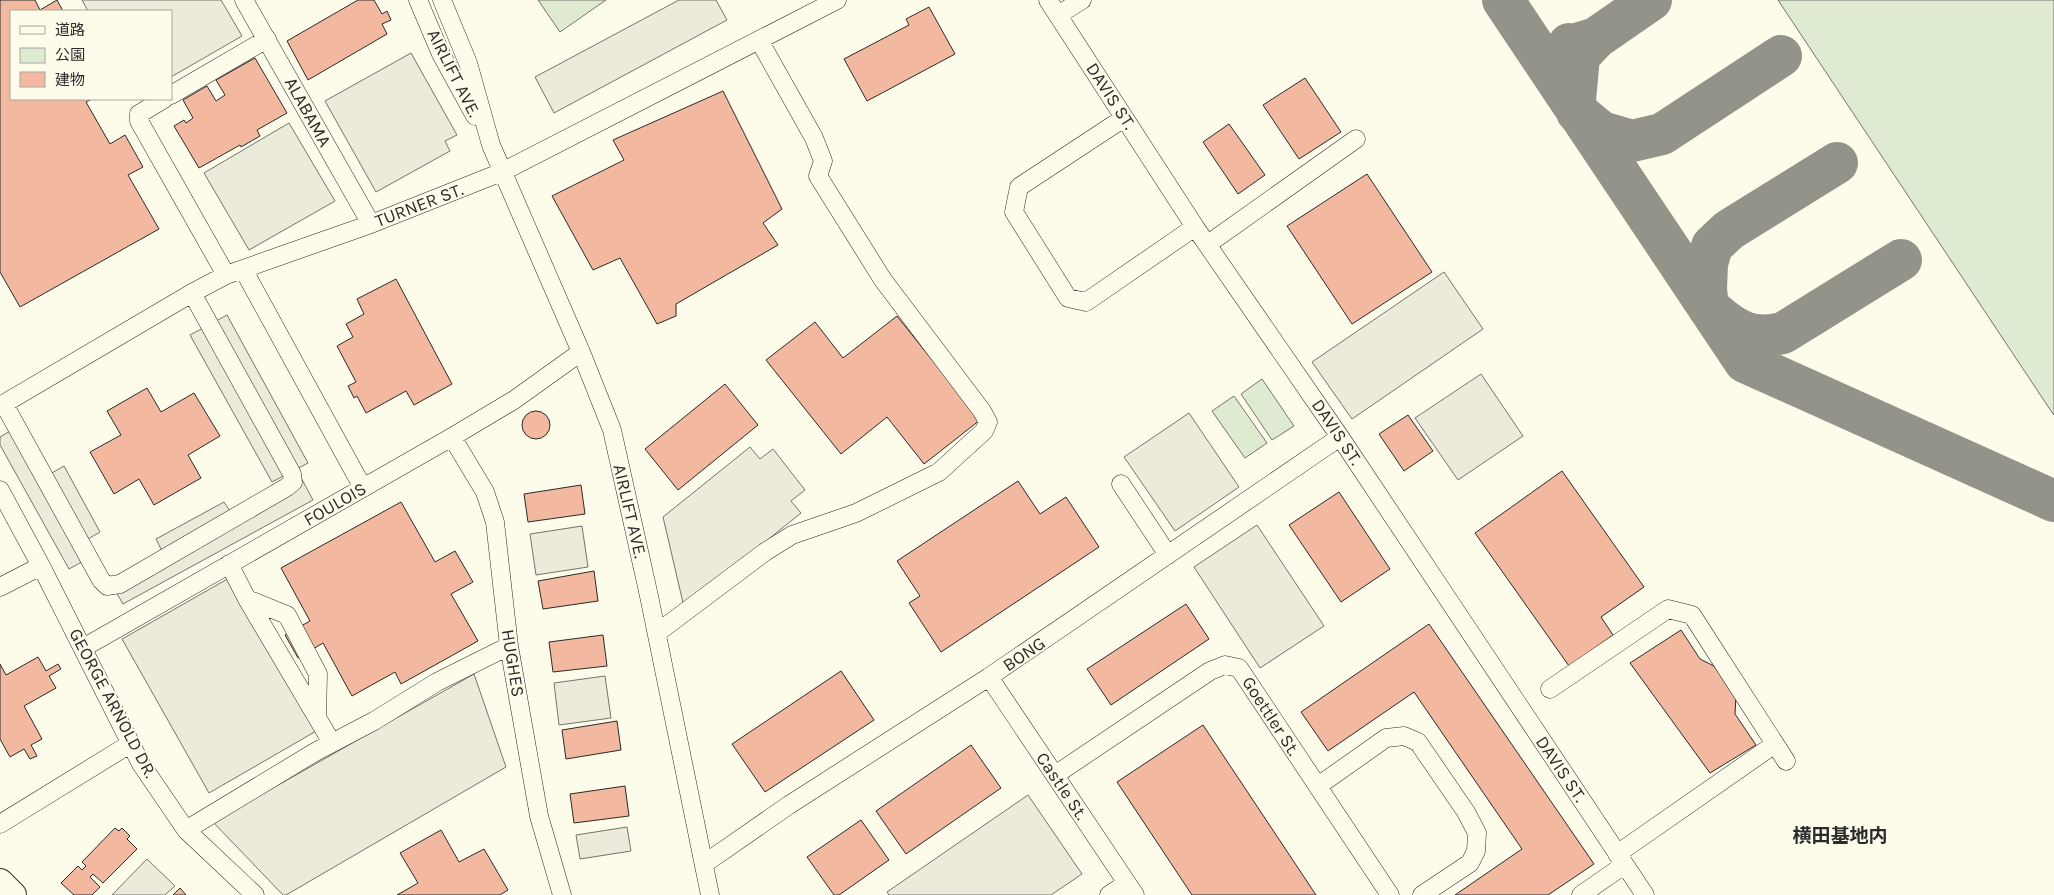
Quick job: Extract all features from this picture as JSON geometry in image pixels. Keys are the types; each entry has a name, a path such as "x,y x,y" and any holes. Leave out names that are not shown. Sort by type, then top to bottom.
{"highway":[{"path":"0,882 13,895"}],"street":[{"name":"ALABAMA","path":"244,0 371,224"},
{"name":"AIRLIFT AVE.","path":"418,0 441,54 491,145"},
{"name":"AIRLIFT AVE.","path":"442,0 468,63 491,145 581,352 612,430 657,633 710,895"},
{"name":"TURNER ST.","path":"2,404 226,275 371,224 502,172 837,0"},
{"name":"DAVIS ST.","path":"1048,0 1195,227 1340,437 1645,895"},
{"path":"1058,15 1082,0"},
{"path":"172,94 267,39"},
{"path":"657,633 765,552 792,535 856,513 939,472 984,431 988,422 982,411 883,280 818,176 823,161 814,138 759,40"},
{"path":"162,100 139,114 139,121 226,275"},
{"path":"1124,118 1019,187 1014,212 1068,298 1086,302 1195,227"},
{"path":"1208,244 1356,139"},
{"path":"244,268 363,488"},
{"path":"2,404 101,580 107,586 120,584 288,487 293,482 292,474 192,293"},
{"name":"FOULOIS","path":"84,648 452,437 514,400 581,352"},
{"name":"HUGHES","path":"452,437 485,492 495,522 509,646 539,816 562,895"},
{"name":"BONG","path":"704,864 789,805 989,677 1340,437"},
{"path":"1121,484 1168,555"},
{"name":"GEORGE ARNOLD DR.","path":"0,490 84,648 141,764 186,830 255,895"},
{"path":"229,564 332,743"},
{"path":"0,587 41,566"},
{"path":"248,599 287,615 318,674 317,717"},
{"path":"1550,689 1668,609 1679,610 1692,614 1786,761"},
{"path":"186,830 332,743 374,721 437,682 509,646"},
{"name":"Goettler St.","path":"1055,775 1210,671 1225,666 1239,668 1390,895"},
{"name":"Castle St.","path":"989,677 1131,889"},
{"path":"1318,786 1386,738 1404,736 1418,742 1466,812 1477,832 1476,851 1470,863 1422,895"},
{"path":"0,824 130,744"},
{"path":"1580,895 1621,860 1776,744"},
{"path":"1109,895 1131,889"}],"green space":[{"path":"538,0 606,0 560,32"},
{"path":"1778,0 2054,0 2054,415 2047,405"},
{"path":"1262,379 1294,426 1272,440 1241,394"},
{"path":"1234,396 1267,443 1245,458 1212,411"}],"shaded area":[{"path":"82,0 221,0 242,36 172,76 172,10 87,10"},
{"path":"679,0 716,0 727,20 554,113 535,77"},
{"path":"411,53 457,135 445,141 450,151 376,192 325,101"},
{"path":"289,123 335,201 249,250 204,173"},
{"path":"1444,272 1483,329 1352,419 1312,362"},
{"path":"227,315 308,463 272,482 190,335"},
{"path":"1481,374 1523,436 1458,480 1415,418"},
{"path":"1189,413 1239,487 1175,531 1124,457"},
{"path":"22,424 50,474 64,466 100,532 88,539 96,554 69,569 0,445 0,437"},
{"path":"750,447 760,459 773,449 805,490 791,501 801,513 684,607 663,517"},
{"path":"299,474 313,500 123,604 109,580 162,551 156,539 224,502 230,511"},
{"path":"1257,525 1324,626 1260,668 1194,567"},
{"path":"582,526 588,567 536,575 530,534"},
{"path":"231,577 318,730 209,793 122,639"},
{"path":"474,674 506,767 286,895 283,895 213,822"},
{"path":"605,676 611,718 559,725 554,683"},
{"path":"1028,795 1082,874 1051,895 889,895 887,892"},
{"path":"627,827 631,851 580,859 576,835"},
{"path":"147,859 175,886 165,895 112,895"}],"building":[{"path":"0,0 35,0 40,10 10,10 10,100 90,100 86,102 110,144 125,135 143,167 128,175 159,229 20,307 0,272"},
{"path":"57,0 62,10 40,10"},
{"path":"358,0 374,0 382,14 387,11 391,20 382,24 387,34 308,80 287,41"},
{"path":"929,7 955,54 867,101 844,59 909,25 906,19"},
{"path":"255,58 287,113 257,130 260,136 199,168 174,126 184,120 186,123 193,118 183,100 207,86 216,101 225,95 216,80"},
{"path":"1305,78 1341,132 1299,159 1263,105"},
{"path":"723,91 782,209 763,223 778,245 676,304 676,316 657,324 620,258 593,270 552,196 624,160 613,140"},
{"path":"1229,124 1265,175 1238,194 1203,142"},
{"path":"1367,174 1432,272 1352,324 1287,226"},
{"path":"396,279 452,384 414,405 406,391 366,413 357,396 354,398 348,386 356,382 337,346 353,337 346,324 364,314 357,299"},
{"path":"897,316 980,420 924,464 887,417 841,454 766,360 815,322 843,358"},
{"path":"725,384 758,425 678,490 645,449"},
{"path":"147,388 161,412 194,393 220,436 188,455 201,478 154,505 139,479 114,494 90,452 121,435 107,411"},
{"path":"536,411 546,415 550,425 546,435 536,439 526,435 522,425 526,415"},
{"path":"1408,415 1433,451 1404,471 1379,434"},
{"path":"1562,471 1644,587 1601,617 1613,635 1569,666 1475,533"},
{"path":"1018,481 1040,514 1066,497 1099,547 941,652 909,603 920,596 897,561"},
{"path":"581,485 585,514 528,522 524,494"},
{"path":"1339,492 1390,569 1341,602 1289,525"},
{"path":"401,502 435,562 455,551 473,582 451,594 478,641 401,684 395,672 352,696 323,643 298,658 285,635 310,621 281,568"},
{"path":"594,571 598,601 543,609 538,581"},
{"path":"1186,604 1209,639 1111,705 1087,669"},
{"path":"1429,624 1594,864 1548,895 1455,895 1522,849 1414,692 1328,751 1301,712"},
{"path":"1681,630 1700,659 1714,666 1736,696 1735,714 1756,745 1710,773 1630,663"},
{"path":"603,635 607,666 553,672 549,642"},
{"path":"38,657 46,671 58,664 61,669 49,676 56,688 24,706 42,739 31,745 37,756 30,759 24,749 10,757 0,739 0,664 6,675"},
{"path":"841,671 874,720 765,792 732,744"},
{"path":"617,721 621,750 566,759 562,730"},
{"path":"1203,725 1316,895 1192,895 1117,782"},
{"path":"971,745 1001,788 906,854 876,811"},
{"path":"625,786 629,816 574,823 570,794"},
{"path":"861,820 889,860 839,895 834,895 807,857"},
{"path":"115,828 119,831 122,828 130,836 127,839 137,849 103,883 93,874 90,877 100,887 92,895 74,895 61,883 78,866 82,870 86,866 82,862"},
{"path":"441,830 459,862 484,849 508,890 500,895 397,895 418,883 400,853"},
{"path":"180,888 186,895 173,895"}],"taxiway":[{"path":"1503,0 1745,362 2054,501"},
{"path":"1569,44 1573,45 1596,38 1651,0"},
{"path":"1596,38 1579,56 1575,100 1577,112 1601,132 1632,141 1662,134 1781,56"},
{"path":"1708,307 1706,289 1707,264 1712,246 1729,230 1837,163"},
{"path":"1713,311 1738,329 1754,335 1783,333 1901,260"}],"district":[{"name":"横田基地内","path":"1840,835"}]}
